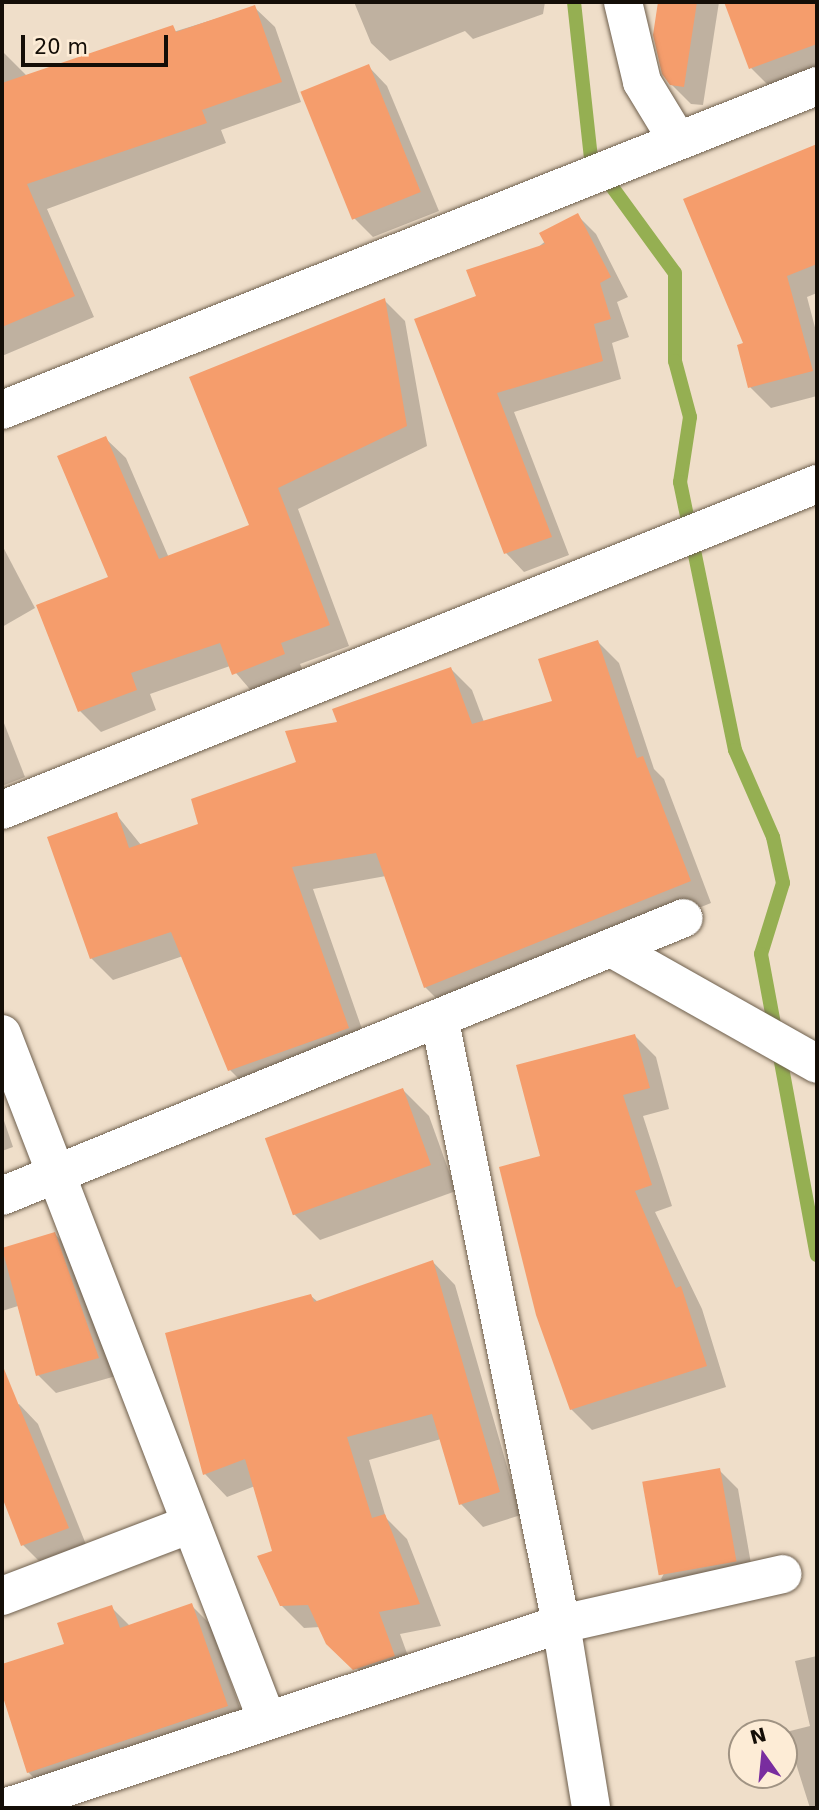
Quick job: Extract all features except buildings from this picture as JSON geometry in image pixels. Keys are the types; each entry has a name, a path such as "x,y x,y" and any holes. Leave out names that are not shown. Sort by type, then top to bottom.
{"street":[{"path":"623,2 642,82 676,138"},
{"path":"2,410 571,188 634,162 676,138 817,86"},
{"path":"2,810 651,553 817,484"},
{"path":"2,1196 615,950 684,918"},
{"path":"615,950 803,1056"},
{"path":"440,1021 561,1624 590,1808"},
{"path":"2,1034 267,1720"},
{"path":"2,1596 191,1524"},
{"path":"4,1808 561,1624 782,1574"}],"waterway":[{"path":"574,2 591,158 675,273 675,361 690,417 680,482 735,750 773,837 783,883 761,954 817,1255"}]}
